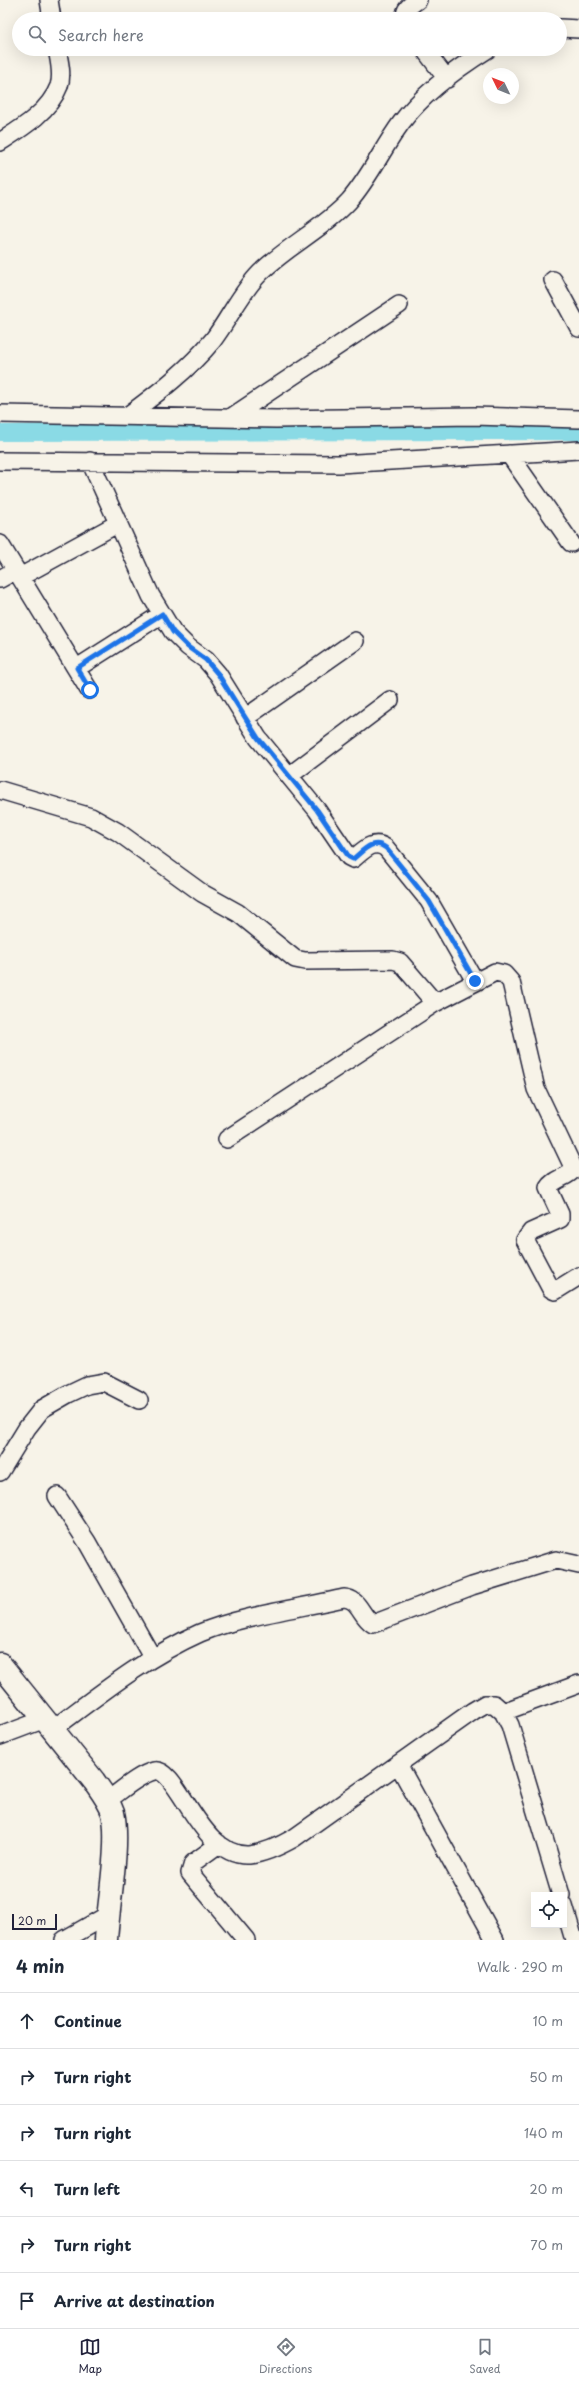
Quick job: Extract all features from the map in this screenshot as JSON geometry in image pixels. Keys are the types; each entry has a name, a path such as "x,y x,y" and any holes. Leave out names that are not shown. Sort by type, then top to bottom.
{"main road":[{"path":"0,1664 108,1800 113,1813 115,1829 106,1940"}],"street":[{"path":"48,0 51,12"},
{"path":"405,12 410,5 418,0"},
{"path":"567,28 579,29"},
{"path":"0,142 32,120 49,102 59,85 61,71 58,56"},
{"path":"429,56 446,78"},
{"path":"127,416 184,372 217,334 259,275 282,253 326,223 348,201 368,178 387,142 402,121 418,103 446,78 478,56"},
{"path":"553,280 579,328"},
{"path":"230,418 399,305"},
{"path":"0,414 230,418 474,416 579,420"},
{"path":"0,461 339,464 579,450"},
{"path":"509,454 571,543"},
{"path":"90,461 117,524 162,614 173,632 188,647 206,660 218,674 268,752 317,810 349,857 353,859 374,843 380,843 386,848 429,901 475,981"},
{"path":"0,579 18,573 117,524"},
{"path":"0,544 90,690"},
{"path":"77,668 162,614"},
{"path":"245,718 356,641"},
{"path":"289,776 390,700"},
{"path":"0,790 91,817 118,832 202,893 238,913 295,959 305,961 393,960 400,962 435,1003"},
{"path":"227,1139 435,1003 495,972 504,974 511,982 536,1089 574,1169 571,1173 554,1181 548,1188 560,1214 560,1219 531,1232 525,1240 551,1289 555,1291 560,1289 579,1276"},
{"path":"0,1472 27,1428 42,1409 68,1394 87,1385 104,1382 140,1400"},
{"path":"57,1496 87,1542 152,1657"},
{"path":"0,1736 49,1724 152,1657 201,1632 226,1624 344,1598 350,1598 356,1602 366,1620 373,1624 472,1586 556,1560 579,1565"},
{"path":"503,1712 579,1684"},
{"path":"108,1800 155,1770 163,1772 172,1779 195,1818 210,1837 225,1849 248,1855 271,1850 294,1838 485,1704 494,1704 503,1712 510,1725 559,1892"},
{"path":"398,1764 495,1940"},
{"path":"219,1844 192,1863 190,1873 246,1940"},
{"path":"64,1940 108,1915"},
{"path":"567,1916 574,1940"}],"waterway":[{"path":"0,433 579,432"}],"route":[{"path":"90,690 77,668 162,614 173,632 188,647 206,660 218,674 258,738 273,759 308,798 345,853 353,859 374,843 380,843 386,848 429,901 475,981"}]}
